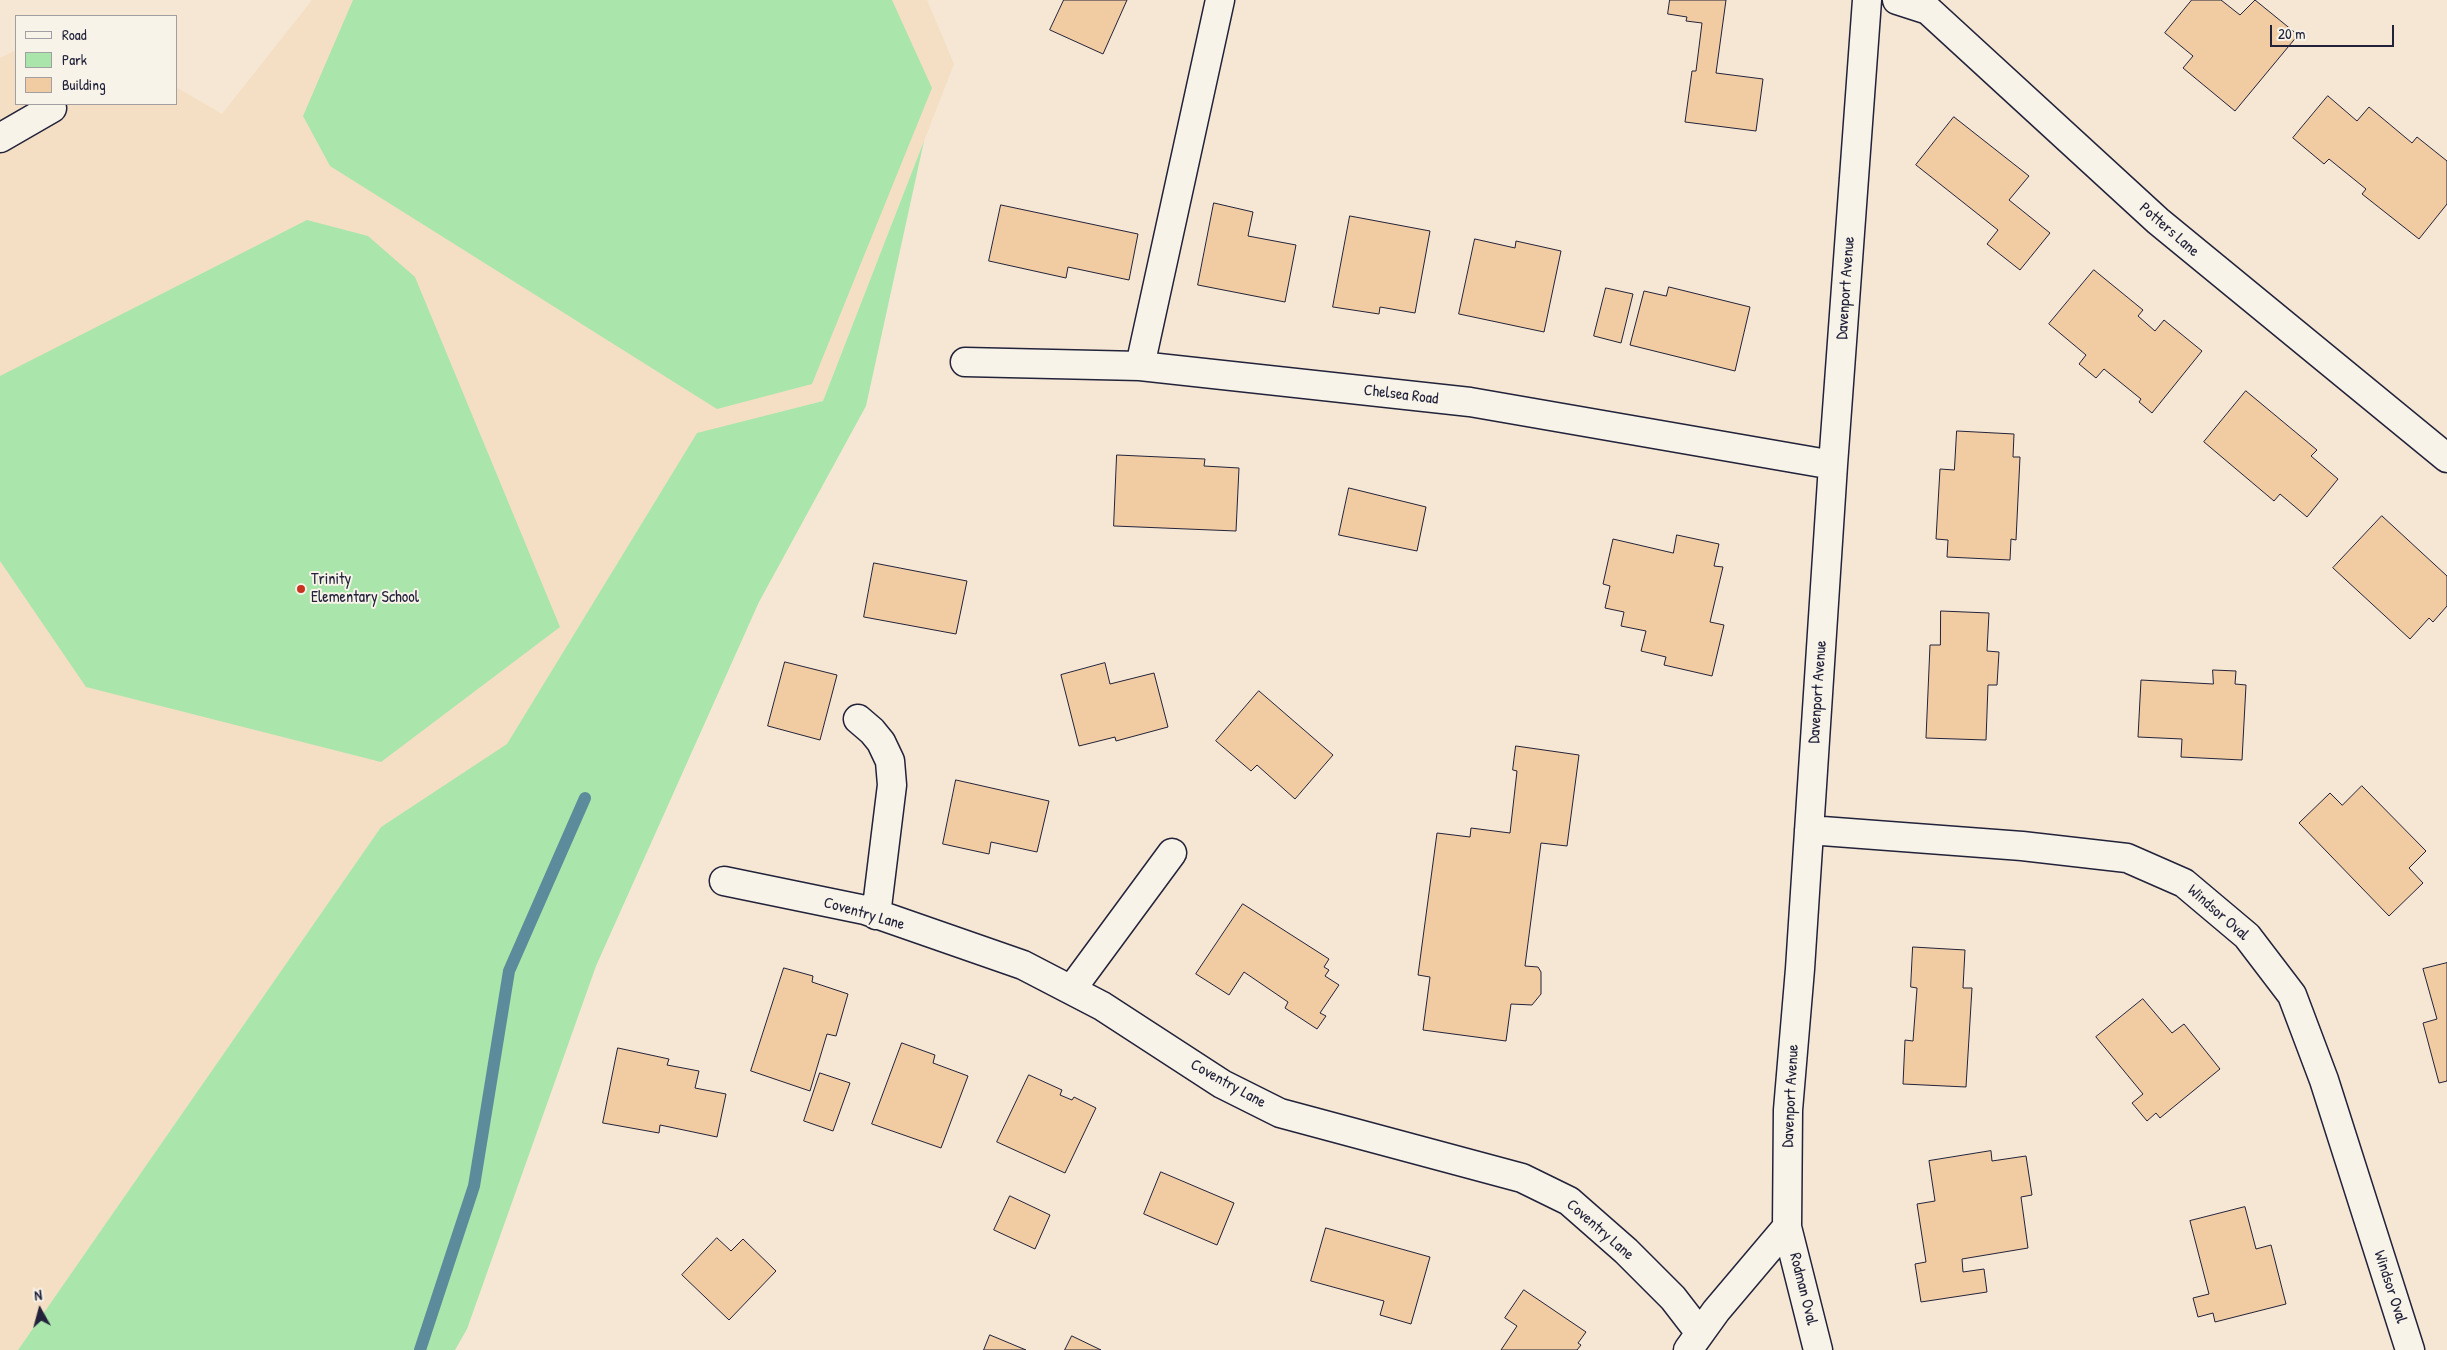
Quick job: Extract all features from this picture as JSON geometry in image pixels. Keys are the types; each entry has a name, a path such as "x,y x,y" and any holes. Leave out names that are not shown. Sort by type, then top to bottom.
{"street":[{"path":"1140,366 1220,0"},
{"name":"Davenport Avenue","path":"1788,1227 1788,1110 1809,830 1832,465 1867,0"},
{"name":"Potters Lane","path":"1897,0 1928,10 2158,221 2447,458"},
{"path":"0,138 52,108"},
{"name":"Chelsea Road","path":"965,362 1140,366 1470,402 1832,465"},
{"path":"858,720 872,731 881,742 890,761 892,785 876,915"},
{"name":"Windsor Oval","path":"1809,830 2022,846 2126,858 2184,883 2247,936 2292,995 2324,1080 2410,1350"},
{"path":"1071,990 1172,853"},
{"name":"Coventry Lane","path":"724,881 865,910 1024,965 1102,1006 1222,1084 1280,1113 1522,1178 1569,1201 1626,1251 1673,1298 1694,1342"},
{"path":"1694,1342 1716,1311 1788,1227"},
{"name":"Rodman Oval","path":"1788,1227 1818,1350"}],"shaded area":[{"name":"Trinity Elementary School","path":"312,0 927,0 954,64 823,401 697,434 507,745 381,827 18,1350 0,1350 0,58 15,50 15,105 178,105 178,88 222,114"}],"green space":[{"path":"353,0 892,0 932,88 812,384 717,409 330,166 303,116"},
{"path":"924,141 866,406 759,602 596,966 467,1329 455,1350 18,1350 381,827 507,744 697,433 823,401"},
{"path":"307,220 368,236 415,277 560,627 381,762 86,687 0,561 0,376"}],"building":[{"path":"1064,0 1127,0 1103,54 1050,30"},
{"path":"1670,0 1726,0 1716,73 1763,79 1756,131 1685,122 1692,71 1696,71 1702,23 1686,21 1687,17 1668,14"},
{"path":"2192,0 2221,0 2240,15 2255,0 2298,35 2235,111 2183,68 2193,56 2165,33"},
{"path":"2328,96 2357,121 2369,107 2412,143 2417,137 2447,161 2447,204 2419,239 2362,194 2366,189 2329,159 2324,164 2293,138"},
{"path":"1954,117 2029,176 2009,200 2050,233 2020,270 1987,244 1998,230 1916,165"},
{"path":"1214,203 1253,212 1248,236 1296,245 1285,302 1198,285"},
{"path":"1001,205 1138,234 1129,280 1068,267 1066,278 989,261"},
{"path":"1350,216 1430,231 1415,313 1380,307 1379,314 1333,307"},
{"path":"1475,239 1515,248 1516,241 1561,251 1544,332 1459,314"},
{"path":"2094,270 2143,310 2138,316 2155,331 2164,320 2202,351 2152,413 2139,402 2141,399 2104,369 2096,378 2079,364 2086,355 2049,324"},
{"path":"1669,287 1750,307 1735,371 1630,345 1644,291 1666,296"},
{"path":"1606,288 1633,294 1621,343 1594,336"},
{"path":"2246,391 2317,450 2311,456 2338,479 2307,517 2280,494 2274,501 2204,442"},
{"path":"1957,431 2014,434 2013,457 2020,457 2016,540 2011,539 2010,560 1947,557 1948,540 1936,539 1940,469 1954,470"},
{"path":"1117,455 1205,459 1204,466 1239,468 1236,531 1114,526"},
{"path":"1349,488 1426,507 1417,551 1339,535"},
{"path":"2382,516 2447,576 2447,606 2433,622 2429,618 2410,639 2333,568"},
{"path":"1677,535 1719,544 1714,566 1723,567 1710,622 1724,625 1712,676 1664,665 1666,657 1641,651 1646,631 1621,626 1624,612 1605,608 1610,586 1603,584 1613,539 1673,553"},
{"path":"874,563 967,581 956,634 864,617"},
{"path":"1941,611 1989,613 1987,651 1999,652 1997,685 1988,685 1986,740 1926,738 1930,645 1940,645"},
{"path":"785,662 837,675 820,740 768,726"},
{"path":"1105,663 1110,684 1154,673 1168,727 1116,741 1115,737 1079,746 1061,675"},
{"path":"2213,670 2236,671 2235,684 2246,685 2242,760 2181,757 2182,739 2138,737 2141,680 2213,684"},
{"path":"1259,691 1333,755 1295,799 1257,765 1251,771 1216,741"},
{"path":"1516,746 1579,755 1567,846 1541,843 1525,966 1538,967 1541,972 1541,994 1532,1005 1511,1004 1506,1041 1423,1030 1430,977 1418,975 1437,833 1470,837 1471,828 1510,833 1517,771 1513,770"},
{"path":"956,780 1049,801 1037,852 991,842 989,854 943,844"},
{"path":"2362,786 2426,851 2409,868 2423,883 2389,916 2299,823 2330,793 2342,805"},
{"path":"1243,904 1329,959 1324,967 1329,970 1325,976 1339,985 1320,1013 1326,1016 1317,1029 1285,1008 1288,1002 1244,972 1229,995 1196,974"},
{"path":"1913,947 1965,950 1963,988 1972,988 1966,1087 1903,1084 1905,1040 1913,1041 1917,988 1911,987"},
{"path":"2447,963 2447,1081 2439,1083 2423,1023 2437,1019 2423,969"},
{"path":"784,968 813,976 812,982 848,994 836,1036 827,1034 810,1091 751,1071"},
{"path":"2143,999 2172,1033 2184,1024 2220,1069 2160,1118 2156,1113 2147,1121 2132,1103 2143,1094 2096,1037"},
{"path":"902,1043 935,1055 933,1063 968,1076 941,1148 872,1124"},
{"path":"618,1048 669,1059 667,1065 699,1071 695,1088 726,1094 717,1137 660,1125 659,1133 603,1123"},
{"path":"820,1073 850,1083 833,1131 804,1121"},
{"path":"1029,1075 1062,1090 1060,1095 1072,1100 1074,1097 1096,1108 1065,1173 997,1142"},
{"path":"1991,1151 1992,1161 2026,1156 2032,1195 2021,1197 2028,1248 1962,1259 1963,1272 1984,1269 1987,1292 1921,1302 1915,1264 1926,1262 1917,1204 1935,1201 1929,1161"},
{"path":"1161,1172 1234,1203 1217,1245 1144,1214"},
{"path":"1010,1196 1050,1215 1035,1249 994,1230"},
{"path":"2245,1207 2256,1249 2271,1245 2286,1304 2215,1322 2213,1313 2198,1317 2193,1298 2209,1294 2190,1221"},
{"path":"1326,1228 1430,1257 1411,1324 1380,1315 1384,1301 1311,1281"},
{"path":"717,1238 731,1251 743,1239 776,1271 729,1320 682,1275"},
{"path":"1524,1290 1586,1332 1578,1343 1581,1345 1577,1350 1501,1350 1517,1326 1505,1318"},
{"path":"990,1335 1026,1350 984,1350"},
{"path":"1072,1336 1101,1350 1065,1350"}],"waterway":[{"path":"420,1350 474,1186 509,971 585,798"}],"place":[{"name":"Trinity Elementary School","path":"301,589"}]}
